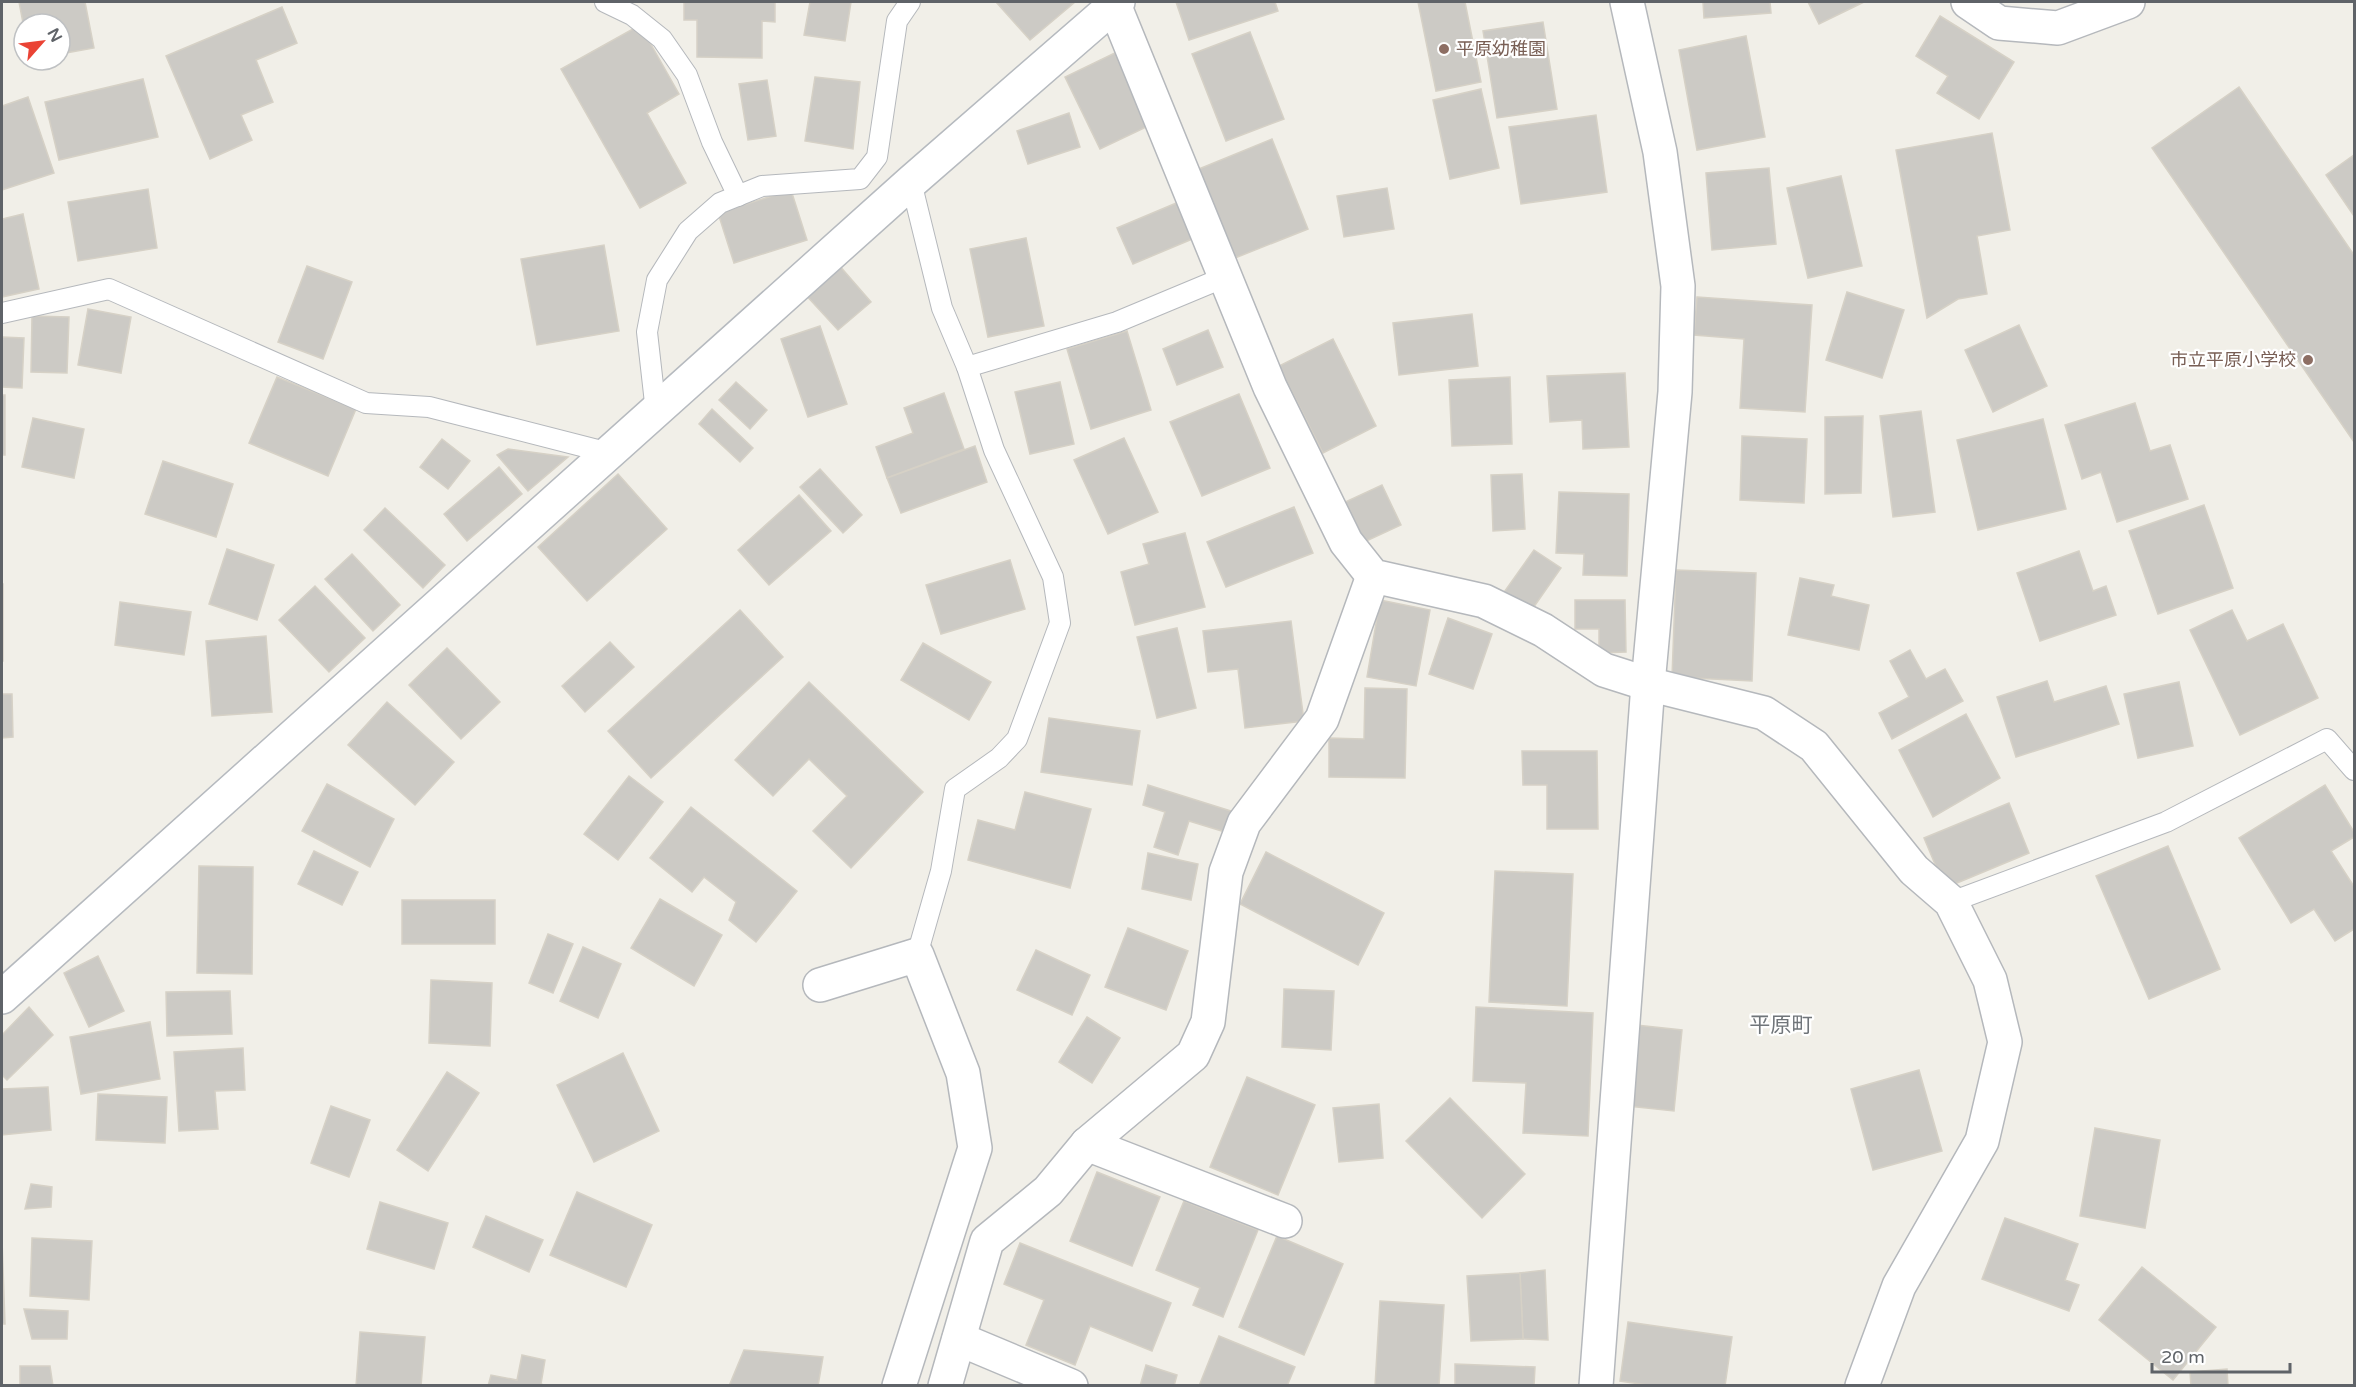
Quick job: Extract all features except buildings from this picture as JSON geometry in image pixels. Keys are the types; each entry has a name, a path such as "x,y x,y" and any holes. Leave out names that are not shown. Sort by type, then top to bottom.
{"street":[{"path":"1596,1386 1648,684 1675,392 1678,286 1660,152 1628,2"},
{"path":"1968,2 1999,22 2058,28 2128,2"},
{"path":"2,997 1115,3 1270,387 1346,542 1373,576 1484,601 1543,630 1604,670 1648,684 1764,713 1814,746 1914,870 1951,902 1990,980 2005,1042 1982,1141 1899,1287 1862,1386"},
{"path":"945,1386 987,1241 1048,1191 1087,1144 1193,1055 1208,1022 1226,872 1244,823 1322,719 1373,576"},
{"path":"820,985 917,955 963,1073 975,1148 899,1386"},
{"path":"1087,1144 1285,1221"},
{"path":"959,1339 1071,1386"}],"lane":[{"path":"605,2 632,15 662,39 687,75 712,142 738,196"},
{"path":"656,412 647,332 657,280 688,231 720,203 762,186 860,179 877,157 897,21 910,2"},
{"path":"911,183 942,308 967,367 994,450 1053,577 1060,623 1017,738 999,758 955,789 941,872 917,955"},
{"path":"967,367 1117,322 1225,277"},
{"path":"2,313 109,289 366,403 429,407 609,453"},
{"path":"1951,902 2166,822 2327,739 2355,770"}],"place":[{"name":"平原幼稚園","path":"1444,49"},
{"name":"市立平原小学校","path":"2308,360"}],"district":[{"name":"平原町","path":"1781,1025"}]}
